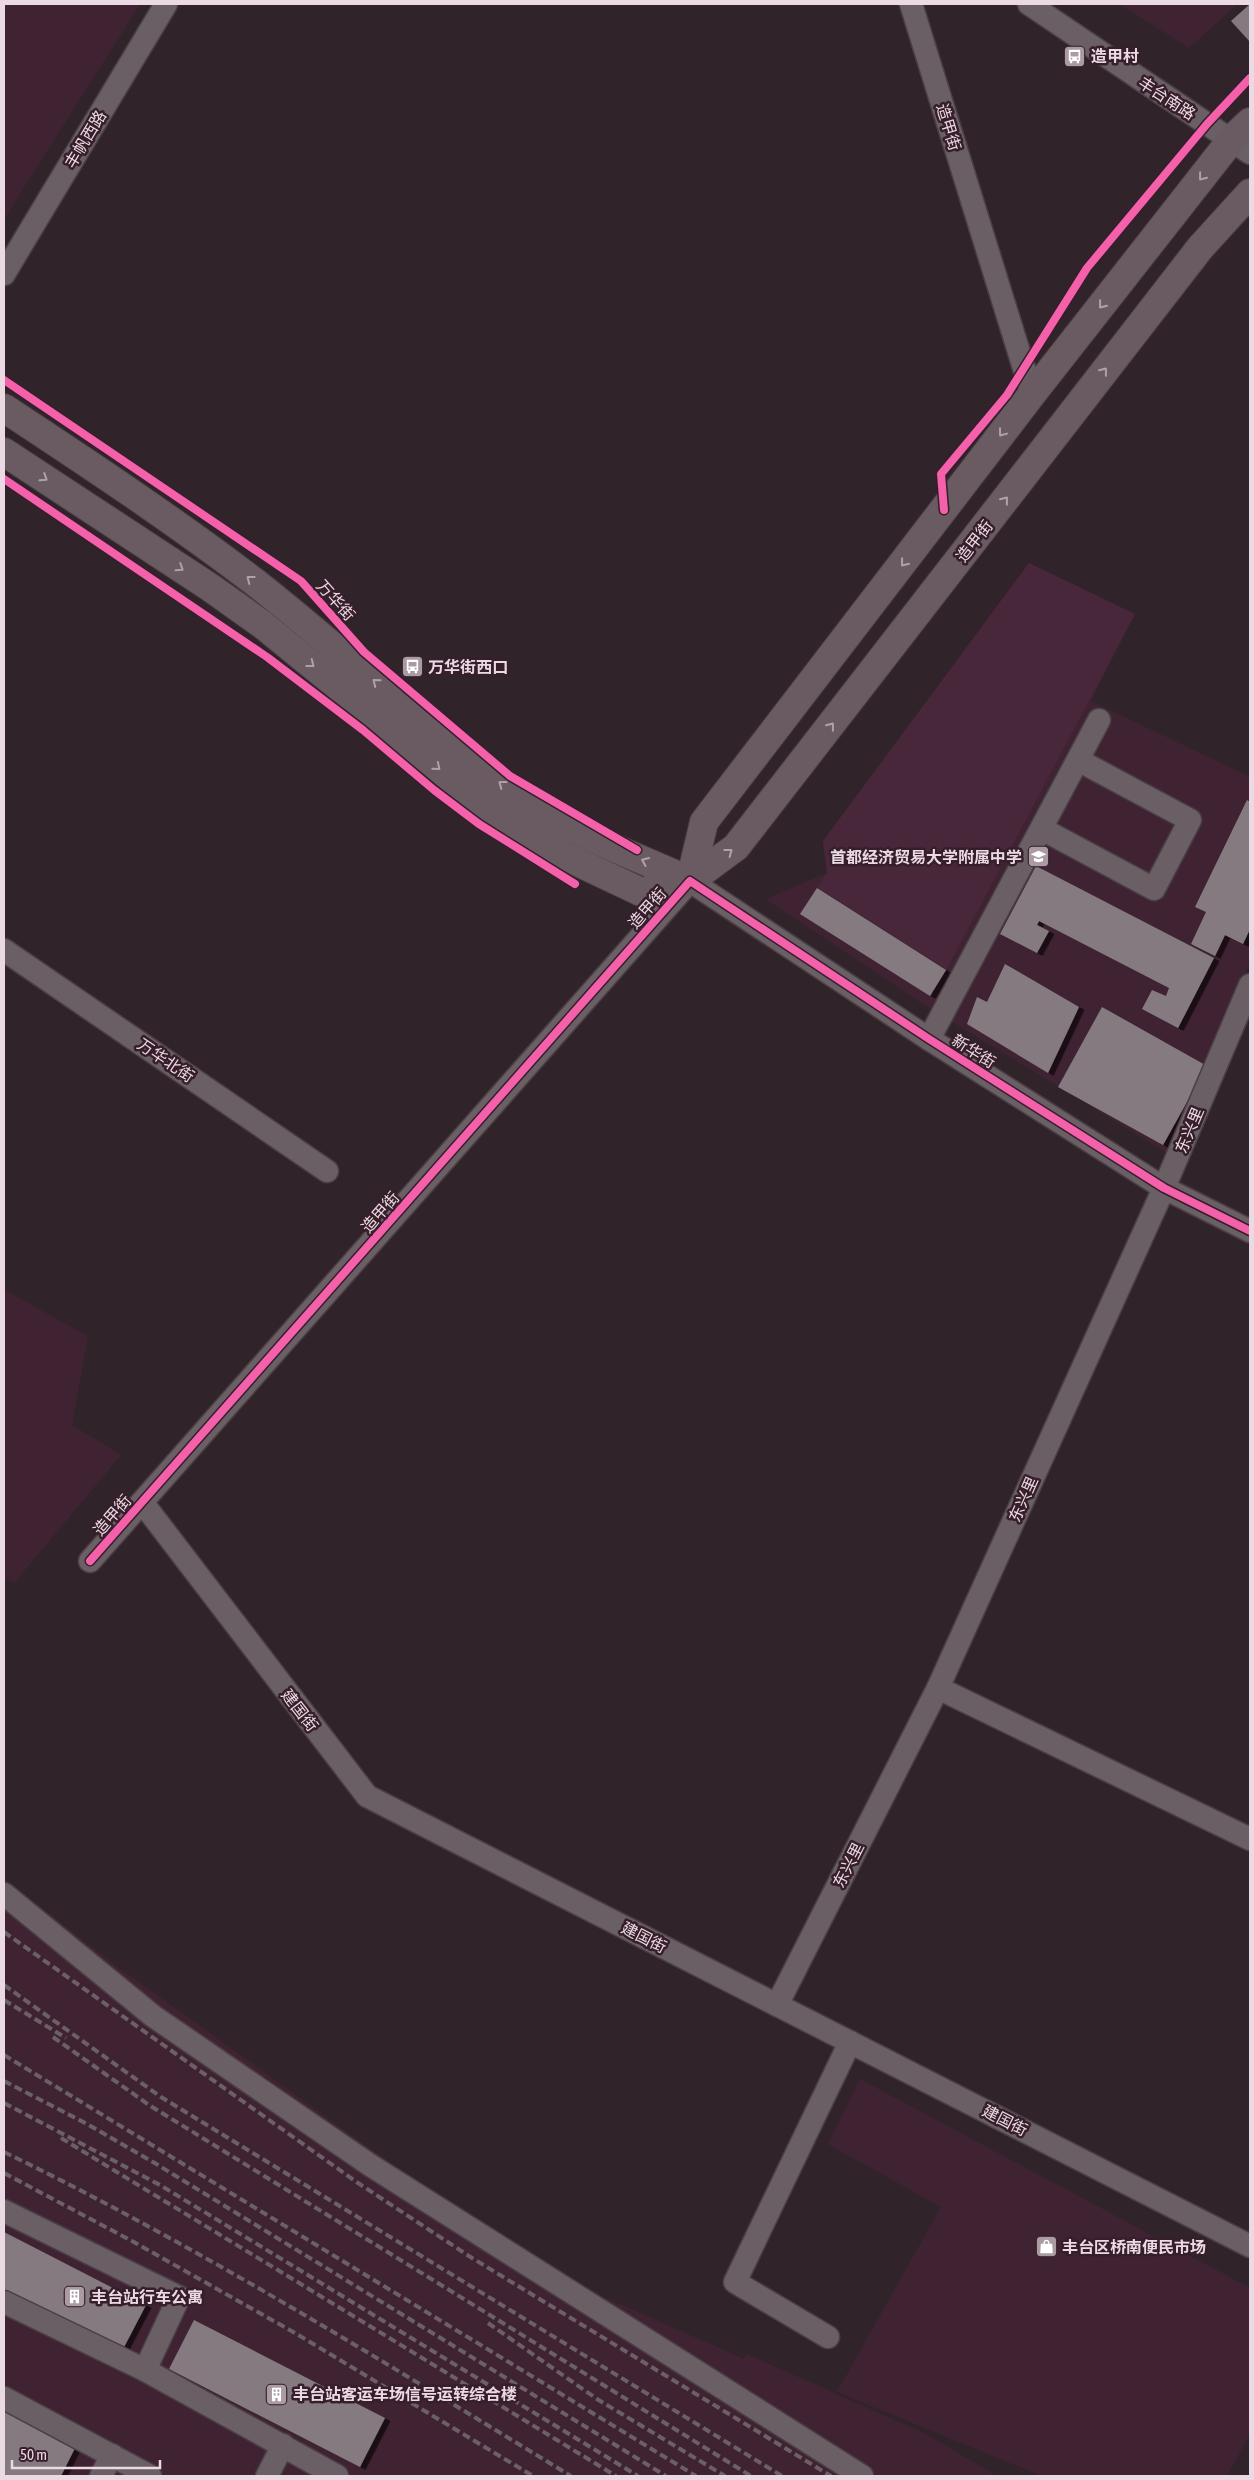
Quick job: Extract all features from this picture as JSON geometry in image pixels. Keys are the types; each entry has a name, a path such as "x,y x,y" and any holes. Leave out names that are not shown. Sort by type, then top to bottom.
{"main road":[{"name":"造甲街","path":"690,881 704,822 1032,394 1246,139"},
{"name":"造甲街","path":"690,881 736,847 1200,248 1250,193"},
{"name":"万华街","path":"4,408 197,540 254,582 465,756 521,798 565,825 690,881"},
{"path":"4,452 211,588 263,625 481,803 524,831 567,857 641,892 690,881"}],"street":[{"name":"丰帆西路","path":"4,274 166,4"},
{"name":"造甲街","path":"911,4 1032,394"},
{"name":"丰台南路","path":"1029,4 1083,42 1246,139"},
{"path":"929,1039 1099,720"},
{"path":"1042,829 1154,889 1190,820 1078,760"},
{"name":"造甲街","path":"90,1561 690,881"},
{"name":"新华街","path":"690,881 929,1039 1164,1188 1250,1231"},
{"name":"万华北街","path":"4,950 327,1170"},
{"name":"东兴里","path":"777,2005 938,1688 1164,1188 1250,985"},
{"name":"建国街","path":"142,1502 367,1796 1250,2246"},
{"path":"938,1688 1250,1839"},
{"path":"4,1894 153,2016 370,2165 862,2476"},
{"path":"828,2337 735,2282 850,2042"},
{"path":"4,2211 179,2297 145,2370"},
{"path":"4,2302 145,2370 337,2476"},
{"path":"4,2398 150,2476"},
{"path":"267,2476 283,2445"},
{"path":"101,2476 112,2455"}],"shaded area":[{"path":"4,4 140,4 4,219"},
{"path":"1120,4 1237,4 1189,48"},
{"name":"首都经济贸易大学附属中学","path":"1029,563 1135,614 1091,701 1250,777 1250,963 1167,1153 923,1004 766,899 827,873 823,841"},
{"path":"1029,563 1135,614 946,970 817,888 827,873 823,841"},
{"path":"4,1290 88,1336 72,1425 121,1455 14,1583 4,1577"},
{"path":"4,1878 115,1965 467,2218 588,2290 744,2359 747,2354 926,2434 997,2476 4,2476"},
{"name":"丰台区桥南便民市场","path":"860,2079 1250,2288 1250,2434 1227,2476 1042,2476 837,2392 941,2207 828,2144"}],"building":[{"path":"1250,4 1250,42 1231,21"},
{"path":"1247,800 1250,802 1250,929 1243,944 1225,935 1215,956 1191,944 1206,912 1195,907"},
{"path":"1036,866 1214,958 1178,1028 1142,1009 1152,990 1166,996 1169,988 1039,921 1037,925 1049,931 1037,953 1000,934"},
{"path":"817,888 946,970 930,996 800,914"},
{"path":"1005,964 1079,1007 1048,1073 967,1024 977,997 987,1002"},
{"path":"1102,1007 1207,1066 1163,1145 1058,1087"},
{"name":"丰台站行车公寓","path":"4,2232 146,2305 122,2351 4,2290"},
{"name":"丰台站客运车场信号运转综合楼","path":"194,2320 385,2418 360,2467 169,2369"},
{"path":"4,2409 76,2446 61,2476 8,2476 4,2474"}],"railway":[{"path":"4,1932 358,2183 472,2258 831,2476"},
{"path":"4,1985 161,2097 782,2476"},
{"path":"4,2000 66,2038"},
{"path":"53,2037 149,2105 751,2476"},
{"path":"4,2055 696,2476"},
{"path":"4,2081 89,2125 153,2162 666,2476"},
{"path":"4,2103 160,2185 638,2476"},
{"path":"61,2138 616,2476"},
{"path":"4,2152 220,2266 362,2349 571,2476"},
{"path":"4,2173 132,2241 295,2333 533,2476"},
{"path":"488,2323 597,2399 725,2476"}],"cycle path":[{"path":"944,510 941,474 1007,395 1087,268 1207,124 1250,78"},
{"path":"4,380 301,581 364,652 510,776 637,850"},
{"path":"4,479 267,657 363,730 434,790 479,824 575,884"},
{"path":"90,1561 690,881 929,1039 1164,1188 1250,1231"}],"place":[{"name":"造甲村","path":"1075,56"},
{"name":"万华街西口","path":"412,667"},
{"name":"首都经济贸易大学附属中学","path":"1038,857"},
{"name":"丰台区桥南便民市场","path":"1046,2247"},
{"name":"丰台站行车公寓","path":"75,2297"},
{"name":"丰台站客运车场信号运转综合楼","path":"277,2394"}]}
